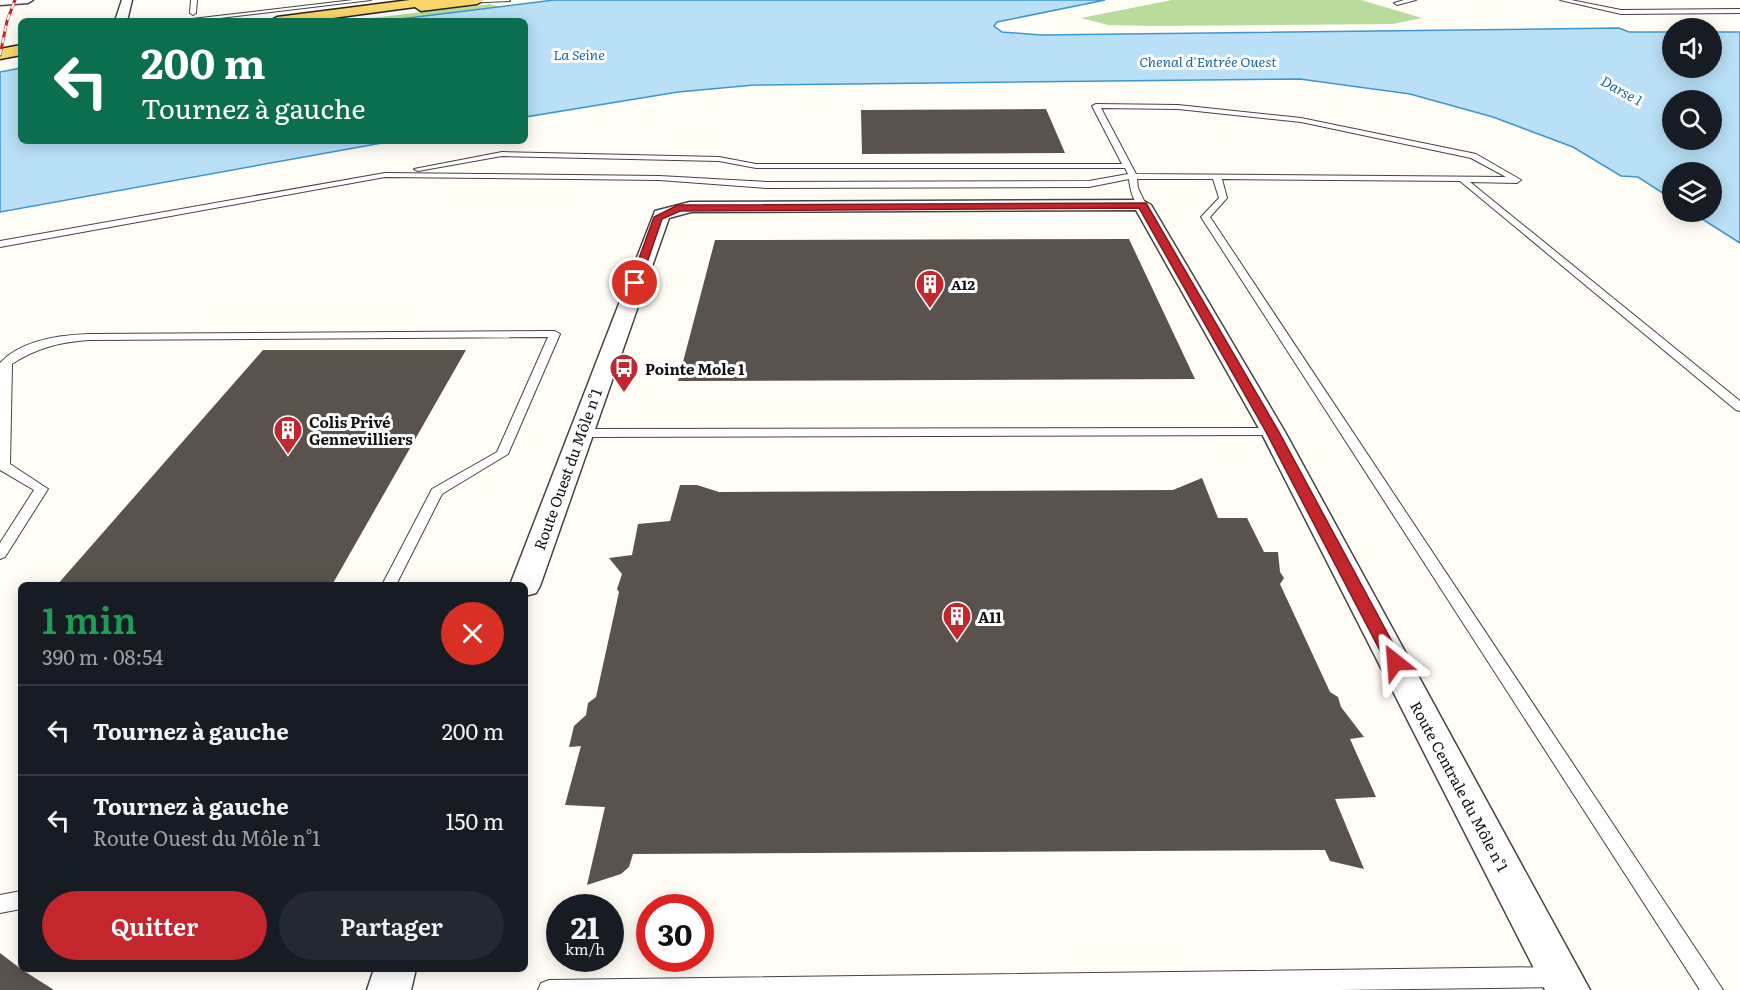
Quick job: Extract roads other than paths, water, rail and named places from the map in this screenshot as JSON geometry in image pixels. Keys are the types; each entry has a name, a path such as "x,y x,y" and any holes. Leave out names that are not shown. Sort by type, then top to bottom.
{"main road":[{"path":"301,18 442,0"},
{"path":"338,18 471,1"},
{"path":"0,55 18,52"},
{"path":"0,62 18,59"}],"street":[{"path":"0,2 28,0"},
{"path":"122,18 127,0"},
{"name":"Route Ouest du Môle n°1","path":"526,582 658,217 669,211 690,207 1142,205"},
{"name":"Route Centrale du Môle n°1","path":"1142,205 1273,432 1564,983"},
{"path":"389,990 394,972"}],"lane":[{"path":"193,13 194,0"},
{"path":"205,18 368,0"},
{"path":"1397,3 1413,0"},
{"path":"1563,0 1621,12 1740,10"},
{"path":"471,1 507,1"},
{"path":"385,175 659,178 767,185 1089,184 1133,176 1518,180 1473,156 1301,120 1178,107 1096,106 1133,176 1134,188 1142,205"},
{"path":"0,243 502,154 719,159 756,166 1127,166"},
{"path":"1217,178 1223,198 1205,217 1712,990"},
{"path":"1462,179 1740,407"},
{"path":"0,554 41,489 3,466 6,363 39,344 68,337 555,334 502,454 437,492 392,582"},
{"path":"580,433 1273,432"},
{"path":"0,904 18,901"},
{"path":"549,990 1564,983"}],"water":[{"path":"554,0 1105,0 997,22 994,26 1002,32 1041,35 1619,28 1629,32 1662,32 1662,78 1722,78 1722,32 1740,32 1740,243 1707,222 1722,222 1722,162 1662,162 1662,193 1638,177 1621,176 1573,147 1493,117 1410,94 1300,79 754,85 678,92 528,117 528,18 408,18"},
{"path":"18,69 18,144 376,144 0,212 0,72"}],"railway":[{"path":"0,55 7,21 15,0"}],"place":[{"name":"A12","path":"930,310"},
{"name":"Pointe Mole 1","path":"624,394"},
{"name":"Colis Privé Gennevilliers","path":"288,456"},
{"name":"A11","path":"957,642"}],"water label":[{"name":"La Seine","path":"579,54"},
{"name":"Chenal d'Entrée Ouest","path":"1208,61"},
{"name":"Darse 1","path":"1622,90"}]}
